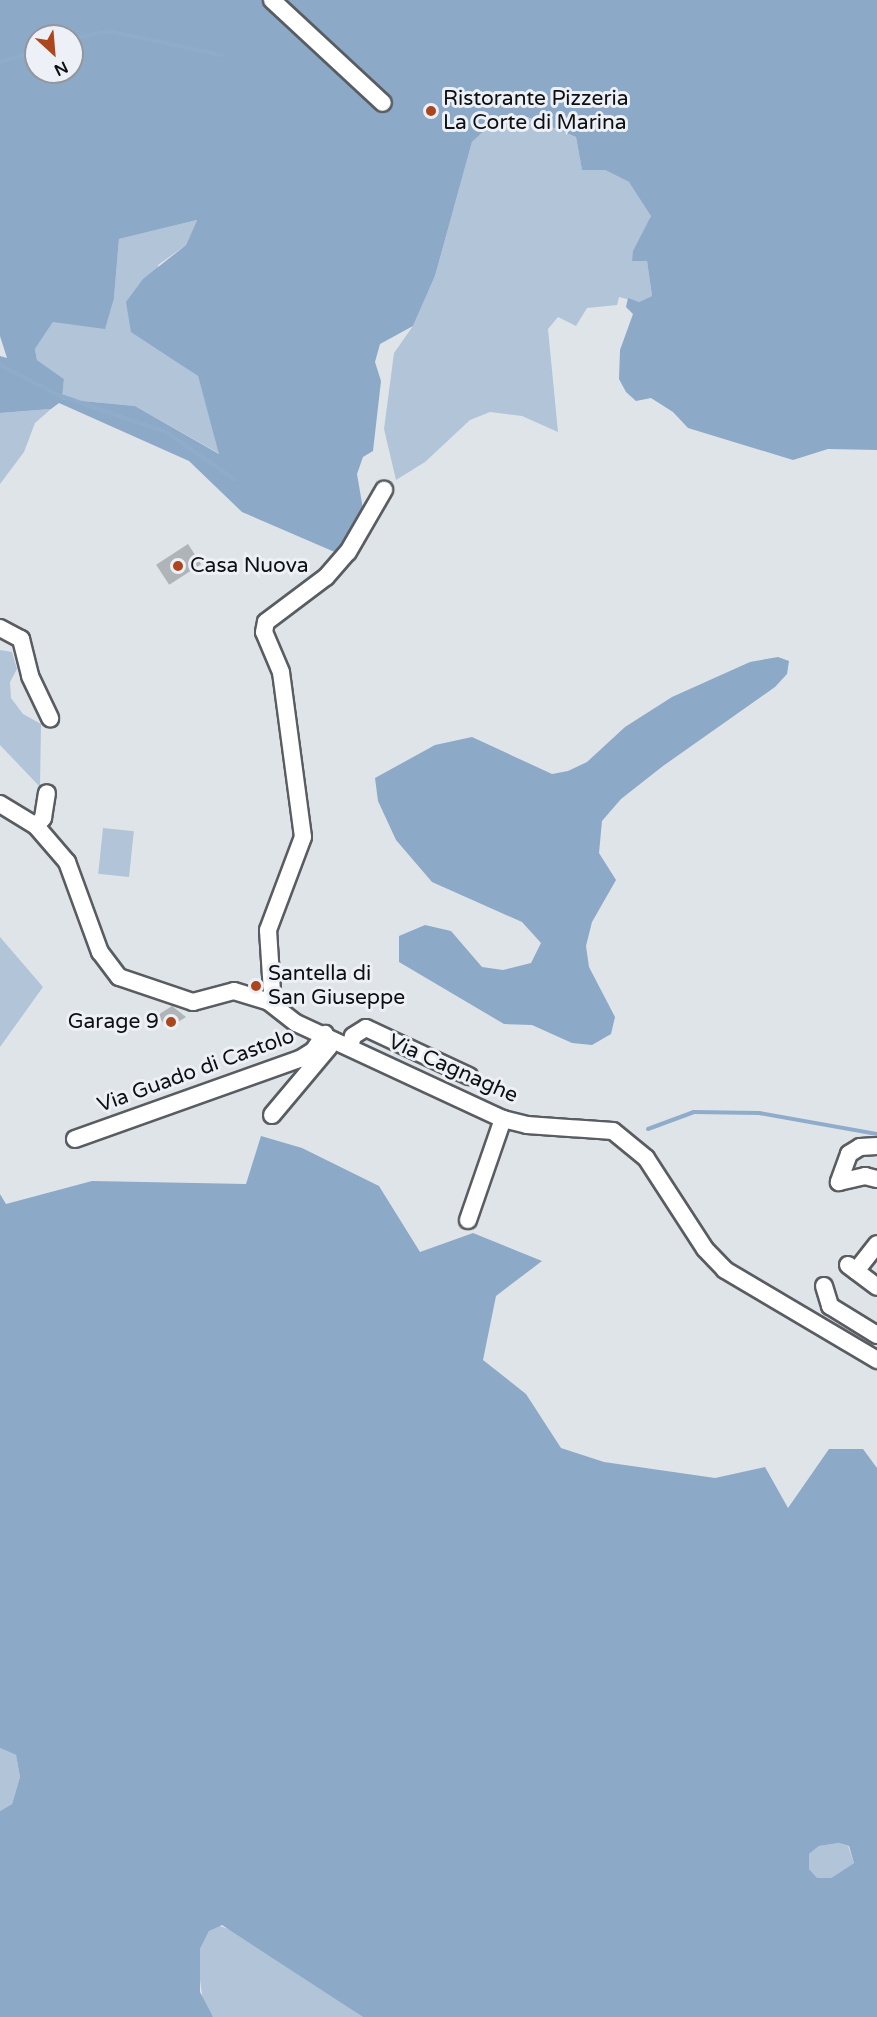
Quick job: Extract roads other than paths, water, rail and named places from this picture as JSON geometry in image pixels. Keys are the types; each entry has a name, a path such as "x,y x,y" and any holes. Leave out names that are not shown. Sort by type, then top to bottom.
{"street":[{"path":"272,0 383,103"},
{"path":"269,1002 272,992 268,930 303,837 281,672 264,632 266,622 326,577 348,552 384,490"},
{"path":"0,628 21,639 30,676 50,717"},
{"path":"36,826 43,819 47,793"},
{"name":"Via Cagnaghe","path":"0,804 36,826 67,862 100,952 119,977 193,1002 234,991 269,1002 296,1023 337,1040 503,1119 527,1125 614,1131 631,1141 725,1270 877,1360"},
{"name":"Via Cagnaghe","path":"272,1115 337,1040 353,1036 366,1028 469,1076"},
{"name":"Via Guado di Castolo","path":"75,1139 300,1059 337,1040"},
{"path":"468,1220 503,1119"},
{"path":"877,1146 860,1147 849,1154 839,1182 865,1176 877,1179"},
{"path":"877,1244 852,1268 877,1287"},
{"path":"824,1286 830,1306 876,1330"}],"waterway":[{"path":"84,36 109,31 221,55"},
{"path":"0,62 24,55"},
{"path":"0,365 58,395 166,432 234,479"},
{"path":"648,1129 694,1112 759,1113 877,1134"}],"place":[{"name":"Ristorante Pizzeria La Corte di Marina","path":"431,111"},
{"name":"Casa Nuova","path":"178,566"},
{"name":"Santella di San Giuseppe","path":"256,986"},
{"name":"Garage 9","path":"171,1022"}]}
